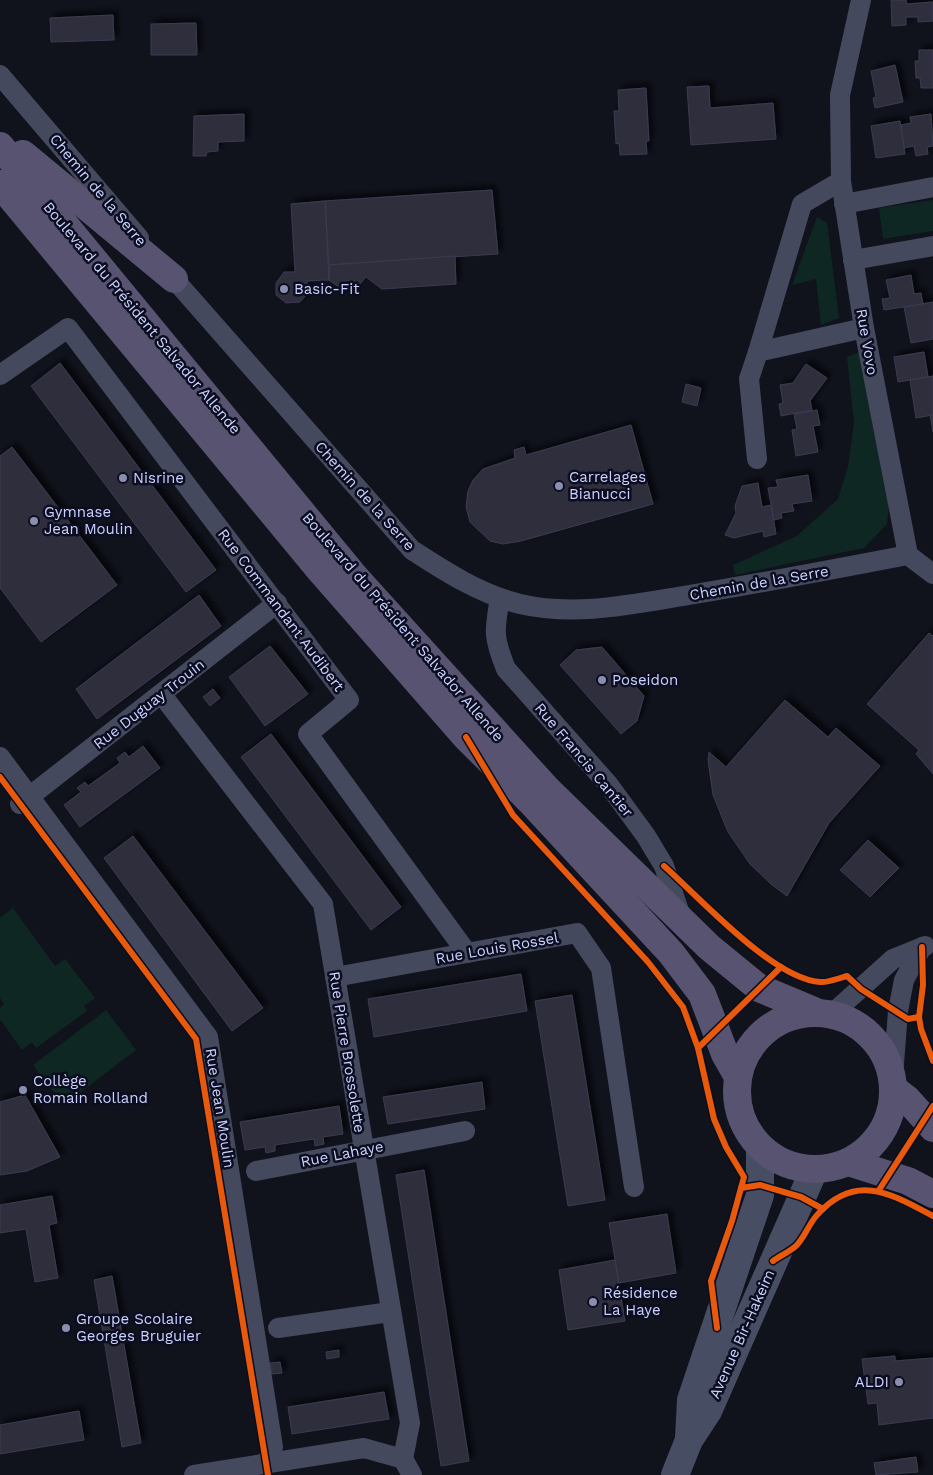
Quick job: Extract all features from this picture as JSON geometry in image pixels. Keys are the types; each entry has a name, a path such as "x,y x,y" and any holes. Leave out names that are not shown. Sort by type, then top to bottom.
{"main road":[{"path":"0,136 174,279"},
{"name":"Boulevard du Président Salvador Allende","path":"0,146 355,577 546,788 683,923 759,988 824,1012"},
{"name":"Boulevard du Président Salvador Allende","path":"0,184 319,569 466,737 531,802 671,953 702,994 725,1054 737,1075"},
{"path":"894,1083 889,1119 873,1145 848,1162 832,1168 814,1170 785,1164 760,1148 744,1127 736,1102 737,1075 752,1043 779,1020 824,1012 861,1026 877,1043 882,1049 894,1083 933,1128"},
{"name":"Avenue Bir-Hakeim","path":"689,1440 691,1400 760,1196 760,1148"},
{"path":"848,1162 908,1181 933,1194"},
{"name":"Avenue Bir-Hakeim","path":"675,1475 689,1440 708,1411 814,1170"}],"street":[{"name":"Rue Vovo","path":"861,0 840,96 841,181 864,328 908,555"},
{"name":"Chemin de la Serre","path":"0,75 174,279 412,550 456,578 500,598 522,604 563,610 609,608 734,588 908,555"},
{"path":"757,459 749,379 802,204 841,181"},
{"path":"844,204 933,187"},
{"path":"853,260 933,246"},
{"name":"Rue Commandant Audibert","path":"0,375 68,328 349,700 308,734 467,953"},
{"path":"758,352 864,328"},
{"path":"908,555 933,574"},
{"name":"Rue Francis Cantier","path":"500,598 494,630 498,649 506,669 608,784 646,836 664,866 683,923"},
{"name":"Rue Duguay Trouin","path":"25,800 162,695 277,603"},
{"name":"Rue Pierre Brossolette","path":"162,695 323,904 410,1423 407,1467"},
{"name":"Rue Jean Moulin","path":"0,757 25,800 208,1037 273,1447 266,1464"},
{"name":"Rue Louis Rossel","path":"335,977 577,933 601,968 634,1188"},
{"path":"824,1012 893,959 928,944"},
{"path":"894,1083 898,1012 904,980 928,944"},
{"name":"Rue Lahaye","path":"256,1171 465,1131"},
{"path":"278,1328 390,1312"},
{"path":"194,1475 364,1448 407,1467"}],"green space":[{"path":"933,200 933,231 883,239 879,208"},
{"path":"817,217 827,223 839,318 821,325 816,279 792,285"},
{"path":"860,352 890,496 887,524 864,548 735,575 733,565 797,536 838,499 848,466 854,423 847,357"},
{"path":"13,908 55,966 65,959 95,998 84,1006 87,1011 36,1048 32,1042 22,1050 0,1019 0,1008 4,1004 0,998 0,918"},
{"path":"106,1010 136,1050 64,1105 33,1065"}],"building":[{"path":"891,0 906,0 907,4 933,2 933,21 918,22 918,17 906,17 906,25 892,26"},
{"path":"113,15 114,40 51,42 50,18"},
{"path":"196,23 197,55 151,55 151,24"},
{"path":"919,50 933,50 933,88 921,88 920,78 916,78 915,61 919,61"},
{"path":"895,65 903,102 875,108 873,98 876,97 871,71"},
{"path":"709,86 710,108 773,103 776,139 691,145 687,87"},
{"path":"646,88 649,141 646,141 647,154 620,155 619,143 616,144 614,111 619,111 618,90"},
{"path":"244,114 244,141 218,142 218,151 207,152 206,156 193,156 194,116"},
{"path":"931,114 933,146 927,147 928,154 916,156 914,146 904,148 901,125 911,123 910,117"},
{"path":"900,121 905,154 876,158 871,126"},
{"path":"492,190 498,254 329,265 325,201"},
{"path":"325,201 329,280 307,281 307,294 300,302 286,303 276,295 276,283 284,272 295,272 291,204"},
{"path":"455,256 456,284 382,289 366,277 360,284 354,284 347,280 340,288 329,280 329,265"},
{"path":"911,275 914,294 921,293 923,304 884,310 882,299 890,298 886,280"},
{"path":"933,302 933,339 911,343 904,307"},
{"path":"924,352 928,377 898,382 894,357"},
{"name":"Nisrine","path":"60,363 216,570 186,592 31,386"},
{"path":"806,364 827,378 810,401 812,410 781,416 779,404 783,403 780,385 793,383"},
{"path":"933,376 933,415 916,418 910,380"},
{"path":"686,384 701,388 697,406 682,402"},
{"path":"817,410 820,425 813,426 818,452 796,456 792,430 797,429 794,414"},
{"path":"930,415 933,415 933,432"},
{"name":"Carrelages Bianucci","path":"631,425 653,504 521,541 503,544 490,541 470,522 466,507 468,491 473,480 483,469 515,458 514,450 524,447 526,455"},
{"name":"Gymnase Jean Moulin","path":"12,447 117,585 41,642 0,588 0,456"},
{"path":"808,475 812,501 792,504 794,511 781,513 782,518 774,520 768,488 778,487 776,480"},
{"path":"758,483 762,507 771,505 776,534 764,537 763,531 734,538 725,535 736,513 735,506 742,486"},
{"path":"199,595 221,626 97,719 76,689"},
{"path":"929,633 933,636 933,774 916,754 919,750 867,704"},
{"path":"270,646 308,694 265,726 229,677"},
{"name":"Poseidon","path":"602,647 644,696 637,721 621,734 560,665 576,650"},
{"path":"213,689 220,698 210,706 203,697"},
{"path":"785,700 828,737 836,728 880,766 829,823 787,896 750,864 728,832 713,795 708,760 709,752 726,767"},
{"path":"271,734 401,907 371,930 241,757"},
{"path":"143,746 160,768 80,827 64,805 81,792 77,788 85,782 88,786 120,763 117,758 125,752 129,757"},
{"path":"133,836 263,1008 232,1031 104,858"},
{"path":"868,840 899,868 870,897 840,870"},
{"path":"521,974 527,1011 374,1037 368,999"},
{"path":"572,995 605,1200 568,1206 535,1001"},
{"path":"482,1082 485,1109 388,1124 383,1097"},
{"path":"25,1095 60,1157 27,1171 0,1175 0,1102"},
{"path":"339,1106 343,1134 323,1137 324,1144 315,1146 314,1139 275,1145 275,1151 266,1153 265,1147 245,1150 240,1122"},
{"path":"424,1170 469,1461 441,1466 396,1175"},
{"path":"52,1196 57,1223 49,1225 58,1278 35,1282 26,1229 0,1233 0,1205"},
{"name":"Résidence La Haye","path":"667,1214 676,1273 619,1283 609,1223"},
{"name":"Résidence La Haye","path":"615,1260 625,1321 568,1330 559,1270"},
{"path":"112,1276 141,1443 122,1447 94,1280"},
{"path":"339,1350 339,1357 327,1359 326,1352"},
{"name":"ALDI","path":"895,1356 895,1361 933,1358 933,1418 879,1425 877,1403 868,1404 862,1359"},
{"path":"280,1362 282,1373 272,1374 270,1363"},
{"path":"384,1392 389,1419 292,1434 288,1407"},
{"path":"79,1411 84,1440 0,1454 0,1425"},
{"path":"916,1457 918,1472 876,1475 874,1463"}],"cycle path":[{"path":"466,737 513,815 648,962 683,1007 698,1048"},
{"path":"0,777 196,1039 268,1475"},
{"path":"664,866 738,935 781,967 801,977 820,982 847,976 861,989 908,1019 919,1017 921,1029 933,1061"},
{"path":"919,1017 923,985 922,947"},
{"path":"717,1328 711,1281 732,1221 744,1177 726,1147 714,1119 698,1048 781,967"},
{"path":"879,1190 933,1106"},
{"path":"741,1188 760,1185 801,1197 823,1209"},
{"path":"773,1261 796,1246 818,1214 832,1201 860,1190 889,1195 903,1200 933,1216"}],"place":[{"name":"Basic-Fit","path":"284,289"},
{"name":"Nisrine","path":"123,478"},
{"name":"Carrelages Bianucci","path":"559,486"},
{"name":"Gymnase Jean Moulin","path":"34,521"},
{"name":"Poseidon","path":"602,680"},
{"name":"Collège Romain Rolland","path":"23,1090"},
{"name":"Résidence La Haye","path":"593,1302"},
{"name":"Groupe Scolaire Georges Bruguier","path":"66,1328"},
{"name":"ALDI","path":"899,1382"}]}
